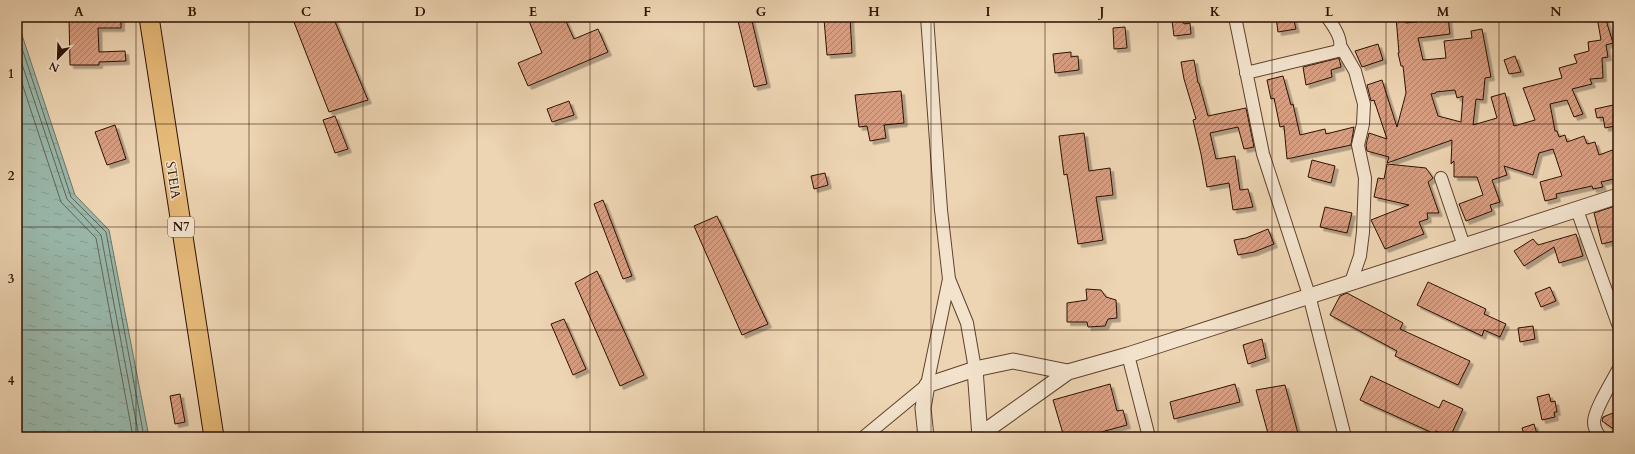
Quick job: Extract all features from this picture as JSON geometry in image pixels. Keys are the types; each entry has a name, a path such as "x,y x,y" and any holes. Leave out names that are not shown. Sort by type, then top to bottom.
{"main road":[{"name":"STEIA","path":"149,17 214,437"}],"street":[{"path":"927,17 940,210 949,279 967,323 975,369 979,436"},
{"path":"1235,17 1262,154 1309,295 1345,437"},
{"path":"1328,17 1341,46 1355,71 1364,104 1363,124 1358,145 1365,178 1363,232 1360,256 1351,282"},
{"path":"1246,73 1338,51 1341,46"},
{"path":"1441,178 1464,246"},
{"path":"979,436 1068,372 1128,355 1309,295 1618,196"},
{"path":"1577,210 1618,324"},
{"path":"926,437 923,408 949,279"},
{"path":"1128,355 1149,437"},
{"path":"864,437 927,385 975,369 1013,361 1068,372"},
{"path":"1600,437 1594,423 1596,413 1618,370"}],"water":[{"path":"17,20 75,195 109,230 149,437 17,437"}],"building":[{"path":"69,17 121,17 121,28 98,28 99,52 125,51 126,61 99,62 99,65 70,65"},
{"path":"292,17 333,17 368,100 329,112"},
{"path":"537,17 564,17 574,39 598,29 608,52 528,86 518,63 542,53 529,21"},
{"path":"737,17 751,17 767,84 754,87"},
{"path":"850,17 852,53 827,55 824,19"},
{"path":"1276,17 1293,17 1296,29 1278,32"},
{"path":"1396,17 1405,17 1406,23 1448,18 1450,34 1418,38 1423,60 1446,58 1444,41 1472,38 1471,31 1482,29 1491,77 1485,78 1483,100 1476,99 1473,125 1497,118 1491,97 1505,93 1514,126 1535,120 1523,88 1562,78 1559,68 1577,63 1574,55 1589,51 1588,42 1601,40 1597,17 1605,17 1613,43 1606,45 1608,57 1602,58 1603,78 1590,79 1592,84 1572,89 1583,114 1574,117 1567,100 1550,104 1555,131 1557,131 1559,137 1565,135 1567,142 1584,136 1587,144 1595,142 1599,155 1618,148 1618,178 1601,182 1603,187 1593,189 1592,186 1556,194 1557,198 1545,201 1540,182 1562,176 1553,149 1539,153 1533,175 1504,166 1507,175 1492,180 1500,202 1490,205 1492,211 1466,221 1459,204 1483,195 1477,177 1454,177 1454,161 1451,164 1452,140 1387,163 1389,157 1367,151 1366,145 1369,133 1387,139 1374,100 1371,101 1367,85 1382,80 1397,127 1406,93 1403,66 1401,66","holes":["1455,90 1457,98 1463,96 1461,122 1438,116 1431,94"]},
{"path":"1183,20 1184,24 1190,23 1191,34 1174,36 1172,21"},
{"path":"1125,27 1127,48 1114,49 1113,28"},
{"path":"1378,44 1383,60 1362,67 1355,51"},
{"path":"1071,52 1071,57 1078,56 1079,70 1055,73 1053,54"},
{"path":"1515,56 1521,72 1509,74 1504,60"},
{"path":"1339,58 1341,67 1331,70 1332,77 1306,85 1303,67"},
{"path":"1194,60 1198,83 1208,116 1246,108 1254,147 1244,149 1238,127 1210,133 1216,159 1235,156 1240,190 1248,189 1253,207 1233,210 1229,183 1207,187 1193,120 1196,119 1184,79 1181,62"},
{"path":"1283,76 1291,105 1293,104 1300,135 1325,129 1326,134 1354,127 1351,145 1287,159 1284,126 1280,127 1274,98 1271,99 1267,80"},
{"path":"901,91 904,123 884,125 886,138 870,141 867,126 859,127 855,95"},
{"path":"569,101 574,115 552,122 547,109"},
{"path":"1618,104 1618,114 1613,115 1615,126 1605,128 1603,117 1597,118 1595,109"},
{"path":"335,116 348,149 335,153 323,120"},
{"path":"115,125 126,159 107,165 95,132"},
{"path":"1084,133 1089,171 1110,168 1113,195 1096,197 1103,240 1078,244 1067,174 1064,175 1059,136"},
{"path":"1312,160 1335,166 1331,183 1308,177"},
{"path":"1387,164 1426,168 1433,178 1428,182 1439,213 1427,213 1428,219 1419,222 1424,234 1385,249 1371,220 1409,205 1374,197 1378,178 1384,179"},
{"path":"825,173 828,185 814,189 811,176"},
{"path":"603,200 632,276 623,279 594,204"},
{"path":"1618,205 1618,240 1602,244 1594,213"},
{"path":"1325,207 1352,213 1347,233 1320,227"},
{"path":"717,216 768,324 742,335 694,226"},
{"path":"1268,229 1274,244 1254,252 1238,255 1234,240 1246,238"},
{"path":"1576,234 1583,256 1559,263 1554,247 1524,266 1514,251 1533,239 1538,245"},
{"path":"597,271 644,375 620,386 575,283"},
{"path":"1428,282 1486,309 1484,314 1506,324 1500,337 1484,330 1482,336 1417,305"},
{"path":"1550,287 1556,301 1541,307 1535,293"},
{"path":"1086,289 1101,290 1106,297 1116,300 1117,318 1108,319 1105,326 1088,327 1087,322 1067,322 1067,303 1087,300"},
{"path":"1347,293 1403,323 1400,329 1470,361 1458,385 1395,356 1397,351 1330,315 1340,296"},
{"path":"564,319 586,369 573,375 551,324"},
{"path":"1533,326 1535,339 1520,342 1518,328"},
{"path":"1262,339 1266,358 1248,364 1243,345"},
{"path":"1371,376 1439,408 1443,400 1463,409 1450,437 1436,431 1435,434 1360,400"},
{"path":"1110,384 1117,411 1123,410 1127,425 1083,437 1064,437 1053,400"},
{"path":"1235,384 1240,402 1174,419 1170,402"},
{"path":"1285,385 1299,437 1269,437 1256,390"},
{"path":"180,394 185,422 175,424 170,396"},
{"path":"1549,394 1551,402 1555,401 1557,412 1554,412 1555,417 1542,420 1537,397"},
{"path":"1618,411 1618,432 1602,421 1603,417"},
{"path":"1534,424 1538,437 1525,437 1522,428"}]}
